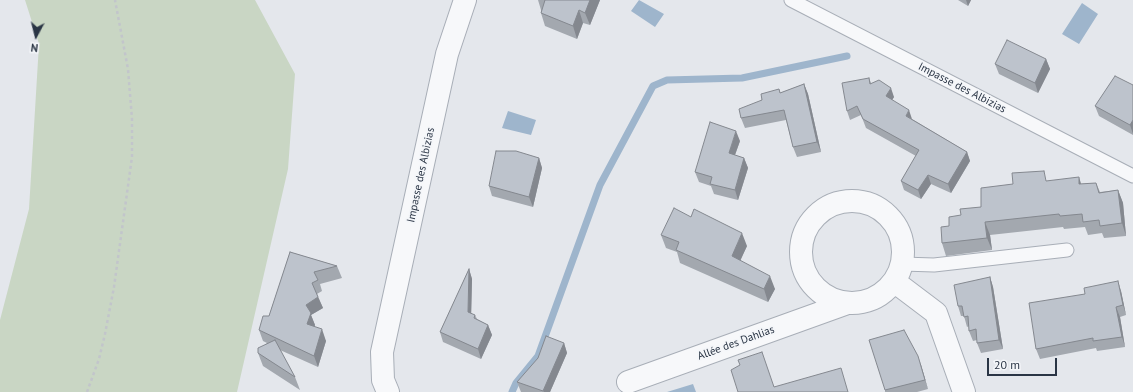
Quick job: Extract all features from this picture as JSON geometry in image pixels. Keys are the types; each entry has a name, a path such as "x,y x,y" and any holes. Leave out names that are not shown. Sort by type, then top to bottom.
{"street":[{"name":"Impasse des Albizias","path":"388,392 383,380 382,352 447,54 465,0"},
{"name":"Allée des Dahlias","path":"628,382 845,304 864,303 881,295 899,273 903,245 897,227 885,213 868,203 850,200 831,205 815,216 805,231 800,250 803,268 812,285 827,297 845,304"},
{"path":"899,273 936,313 964,392"}],"lane":[{"name":"Impasse des Albizias","path":"791,0 1133,176"},
{"path":"899,273 934,265 1067,250"}],"path":[{"path":"86,392 99,359 105,334 114,287 132,157 132,119 128,69 115,0"}],"green space":[{"path":"25,0 255,0 295,74 288,169 237,392 0,392 0,320 29,209 39,44"}],"water":[{"path":"639,0 664,14 655,27 631,11"},
{"path":"1082,3 1098,14 1079,44 1062,34"},
{"path":"508,111 536,120 531,135 502,128"},
{"path":"693,384 696,392 667,392"}],"building":[{"path":"545,0 590,0 585,13 579,10 573,26 541,13"},
{"path":"1007,40 1046,59 1035,83 995,64"},
{"path":"1115,76 1133,85 1133,120 1130,125 1095,106"},
{"path":"869,78 870,84 879,80 891,88 886,96 909,110 906,116 967,152 948,184 928,175 918,190 901,181 919,150 863,119 857,106 847,111 842,83"},
{"path":"804,84 817,142 793,147 784,110 741,118 739,109 762,100 761,94 779,89 780,93"},
{"path":"710,122 736,131 729,153 744,158 735,190 710,184 712,177 695,172"},
{"path":"496,151 516,151 539,158 529,197 489,186"},
{"path":"1044,171 1046,181 1079,177 1079,184 1096,183 1099,193 1118,190 1122,223 1100,226 1099,220 1083,222 1082,214 1060,216 1059,214 985,222 987,238 942,243 941,227 949,226 949,217 961,215 960,209 981,207 981,188 1013,184 1012,173"},
{"path":"674,208 691,217 694,209 742,233 732,256 770,276 764,289 676,250 679,242 661,235"},
{"path":"290,252 337,266 314,272 318,280 312,283 318,297 306,305 311,313 307,324 322,329 314,356 259,330 263,316 269,316"},
{"path":"469,269 468,312 475,315 474,318 488,325 478,349 440,332"},
{"path":"990,277 999,340 977,343 976,329 969,331 968,316 964,317 962,306 958,306 954,285"},
{"path":"1118,281 1123,305 1116,307 1122,337 1093,341 1093,338 1036,349 1029,303 1085,294 1084,288"},
{"path":"904,330 918,356 925,380 885,390 869,340"},
{"path":"546,336 564,343 543,391 517,382 538,358"},
{"path":"275,340 295,377 258,353 258,348"},
{"path":"762,352 774,387 841,368 848,392 738,392 731,370 740,365 738,360"}],"waterway":[{"path":"512,392 516,383 538,356 600,185 653,86 667,80 742,78 847,56"}]}
